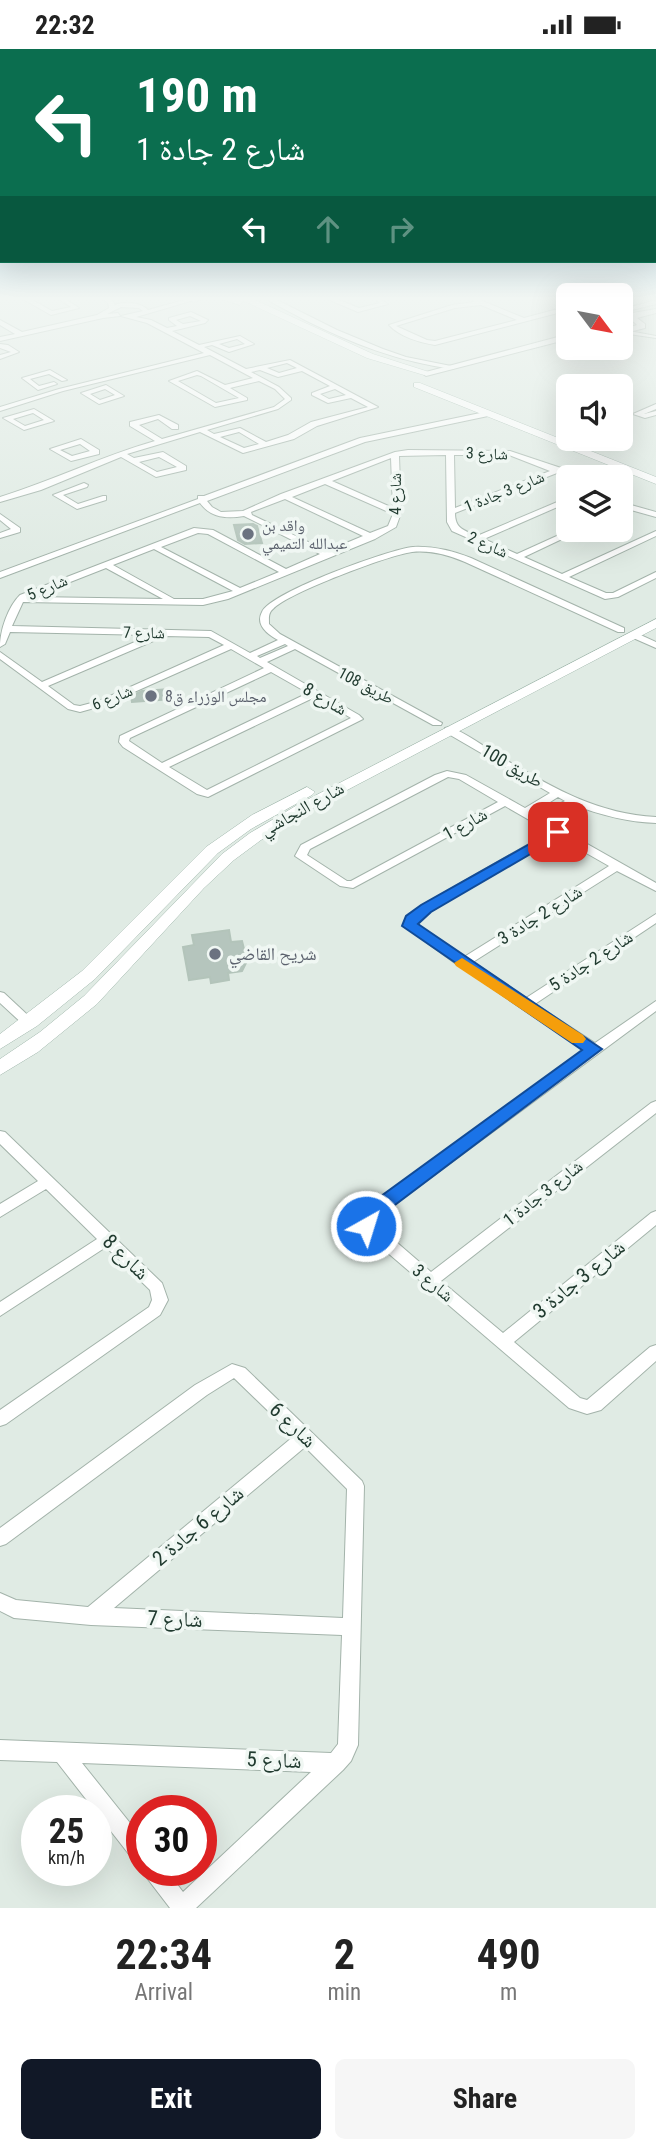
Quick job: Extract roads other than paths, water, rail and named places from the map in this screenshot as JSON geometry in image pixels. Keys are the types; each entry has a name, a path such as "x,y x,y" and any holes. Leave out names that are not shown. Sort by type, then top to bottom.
{"main road":[{"path":"419,385 592,457 601,455 654,475"},
{"path":"440,385 465,398 654,475"},
{"name":"شارع النجاشي","path":"627,633 656,612"},
{"name":"شارع النجاشي","path":"0,1043 94,970 212,849 261,815 332,785 627,633 656,623"},
{"name":"شارع النجاشي","path":"0,1068 57,1028 116,976 182,901 229,856 332,785"}],"street":[{"path":"34,385 47,394"},
{"path":"38,387 45,385"},
{"path":"0,409 82,385"},
{"path":"86,385 93,390"},
{"path":"180,385 215,405 245,399 221,385"},
{"path":"225,387 235,385"},
{"path":"0,500 70,476 121,454 276,408 287,402 288,395 269,385"},
{"path":"201,430 240,451 291,437 314,424 374,407 354,395 337,386 314,394 328,401 354,395"},
{"path":"9,406 20,413 34,411 50,421 24,428 7,418 20,413"},
{"path":"656,407 637,414 645,416 656,413"},
{"path":"0,575 201,498 363,440 485,414"},
{"path":"149,435 175,426 159,418 133,424 149,435 160,441"},
{"path":"213,436 240,430 266,445"},
{"name":"شارع 3","path":"395,454 408,451 510,453 556,469"},
{"name":"شارع 2","path":"450,451 452,526 476,539 487,556 517,557"},
{"path":"121,454 132,461 158,475 183,467 160,454 132,461"},
{"name":"شارع 4","path":"246,513 395,454 397,513 392,527 328,555"},
{"path":"83,456 96,464"},
{"name":"شارع 3 جادة 1","path":"451,512 556,471"},
{"path":"70,476 84,485 103,498 76,506 57,495 84,485"},
{"path":"325,481 397,513"},
{"path":"284,496 372,537"},
{"path":"201,498 205,507 212,512 228,515 246,513 328,555"},
{"path":"476,539 556,505"},
{"path":"633,508 656,516"},
{"path":"0,516 17,530 0,536"},
{"name":"شارع 5","path":"20,599 197,530 286,572"},
{"path":"562,577 656,533"},
{"path":"517,557 556,539"},
{"path":"155,546 240,591"},
{"name":"طريق 108","path":"443,727 285,641 265,625 265,613 314,570 348,572 411,550 487,556 627,633"},
{"name":"شارع 5","path":"20,599 215,600 286,572 314,570 328,555"},
{"path":"517,557 608,596 656,575"},
{"path":"105,564 174,601"},
{"path":"314,570 348,572"},
{"path":"0,644 20,599"},
{"name":"شارع 7","path":"6,629 211,634 271,669"},
{"path":"40,686 166,632"},
{"path":"627,633 656,645"},
{"path":"250,656 285,641"},
{"name":"شارع 6","path":"0,655 71,707 90,707 232,645"},
{"path":"260,662 295,646"},
{"name":"شارع 8","path":"271,669 316,693 358,719 214,793 201,792 124,742 125,736 271,669"},
{"path":"162,767 316,693"},
{"name":"طريق 100","path":"443,727 595,810 627,820 656,820"},
{"name":"شارع 1","path":"447,774 462,777 505,802 353,885 344,884 301,856 305,847 447,774"},
{"path":"524,813 559,792"},
{"path":"537,820 573,800"},
{"path":"505,802 654,884"},
{"path":"558,832 411,919 410,926 463,964 594,1049"},
{"name":"شارع 2 جادة 3","path":"463,964 617,866"},
{"name":"شارع 2 جادة 5","path":"526,1004 656,918"},
{"path":"0,996 29,1023"},
{"name":"شارع 3","path":"656,1005 364,1220 366,1226 575,1403 587,1407 595,1405 656,1352"},
{"name":"شارع 3 جادة 1","path":"430,1281 656,1106"},
{"name":"شارع 8","path":"0,1136 157,1287 160,1294 159,1306 138,1324 0,1419"},
{"path":"0,1211 48,1181"},
{"name":"شارع 3 جادة 3","path":"503,1342 656,1217"},
{"path":"0,1310 108,1239"},
{"name":"شارع 6","path":"0,1538 201,1390 232,1371 239,1374 353,1482 358,1493 348,1745 336,1763"},
{"name":"شارع 6 جادة 2","path":"91,1616 306,1436"},
{"name":"شارع 7","path":"0,1602 14,1609 91,1616 352,1627"},
{"name":"شارع 5","path":"0,1750 336,1763"},
{"path":"61,1751 126,1834"},
{"name":"شارع 5","path":"182,1907 336,1763"},
{"path":"166,1886 182,1907"}],"place":[{"name":"واقد بن عبدالله التميمي","path":"248,534"},
{"name":"مجلس الوزراء ق8","path":"151,696"},
{"name":"شريح القاضي","path":"215,954"}]}
